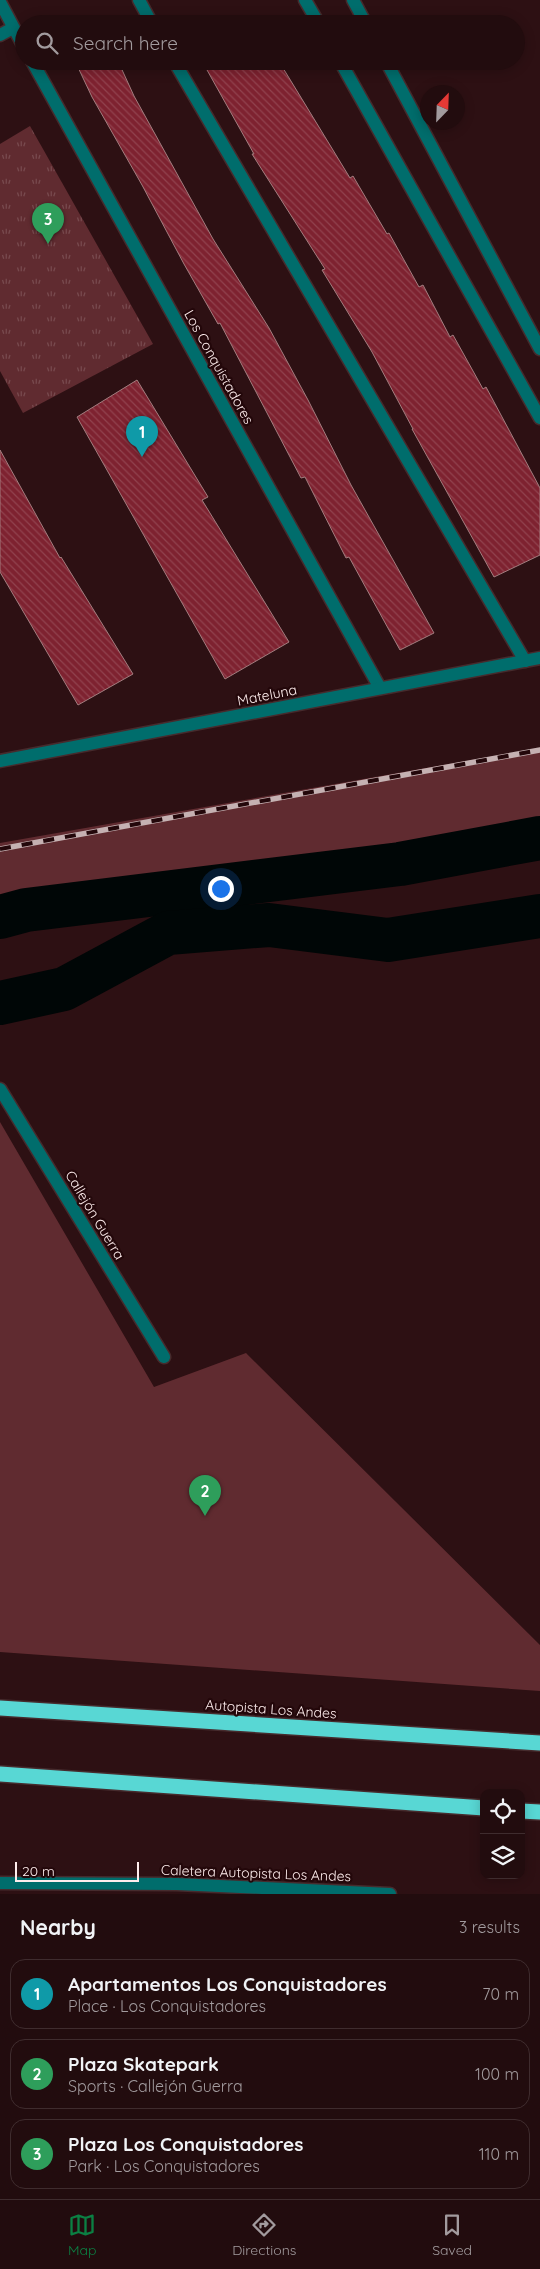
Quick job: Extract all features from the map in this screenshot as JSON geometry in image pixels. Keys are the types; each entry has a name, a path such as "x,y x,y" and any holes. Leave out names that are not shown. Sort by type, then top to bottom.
{"highway":[{"name":"Autopista Los Andes","path":"0,1708 540,1743"},
{"path":"0,1774 480,1808"},
{"path":"525,1811 540,1812"}],"street":[{"path":"139,0 147,15"},
{"path":"305,0 314,15"},
{"path":"353,0 361,15"},
{"path":"0,2 15,31"},
{"path":"0,35 13,28"},
{"name":"Los Conquistadores","path":"37,70 380,688"},
{"path":"179,70 524,661"},
{"path":"345,70 540,418"},
{"path":"391,70 540,349"},
{"name":"Mateluna","path":"0,761 540,658"},
{"name":"Callejón Guerra","path":"0,1089 164,1357"},
{"name":"Caletera Autopista Los Andes","path":"0,1882 177,1884 390,1894"}],"green space":[{"path":"30,126 153,344 23,413 0,371 0,144"},
{"path":"540,748 540,820 384,846 31,891 0,899 0,843"},
{"path":"0,1122 154,1387 246,1353 540,1645 540,1691 0,1652"}],"building":[{"path":"79,70 122,70 134,96 213,239 269,328 351,485 434,633 400,650 349,557 346,558 305,477 301,478 220,323 218,324 184,264 92,97"},
{"path":"207,70 284,70 350,178 353,176 387,234 389,233 419,287 423,285 450,337 453,335 483,389 486,387 540,488 540,555 494,577 412,429 372,352 322,270 325,269 252,154 254,154"},
{"path":"137,380 208,497 202,500 289,642 225,679 77,417"},
{"path":"0,450 60,558 133,674 78,705 0,572"}],"waterway":[{"path":"0,917 26,910 400,864 540,838"},
{"path":"0,1003 64,989 168,933 269,925 388,940 540,916"}],"railway":[{"path":"0,849 540,750"}],"place":[{"name":"Plaza Los Conquistadores","path":"48,244"},
{"name":"Apartamentos Los Conquistadores","path":"142,457"},
{"name":"Plaza Skatepark","path":"205,1516"}]}
